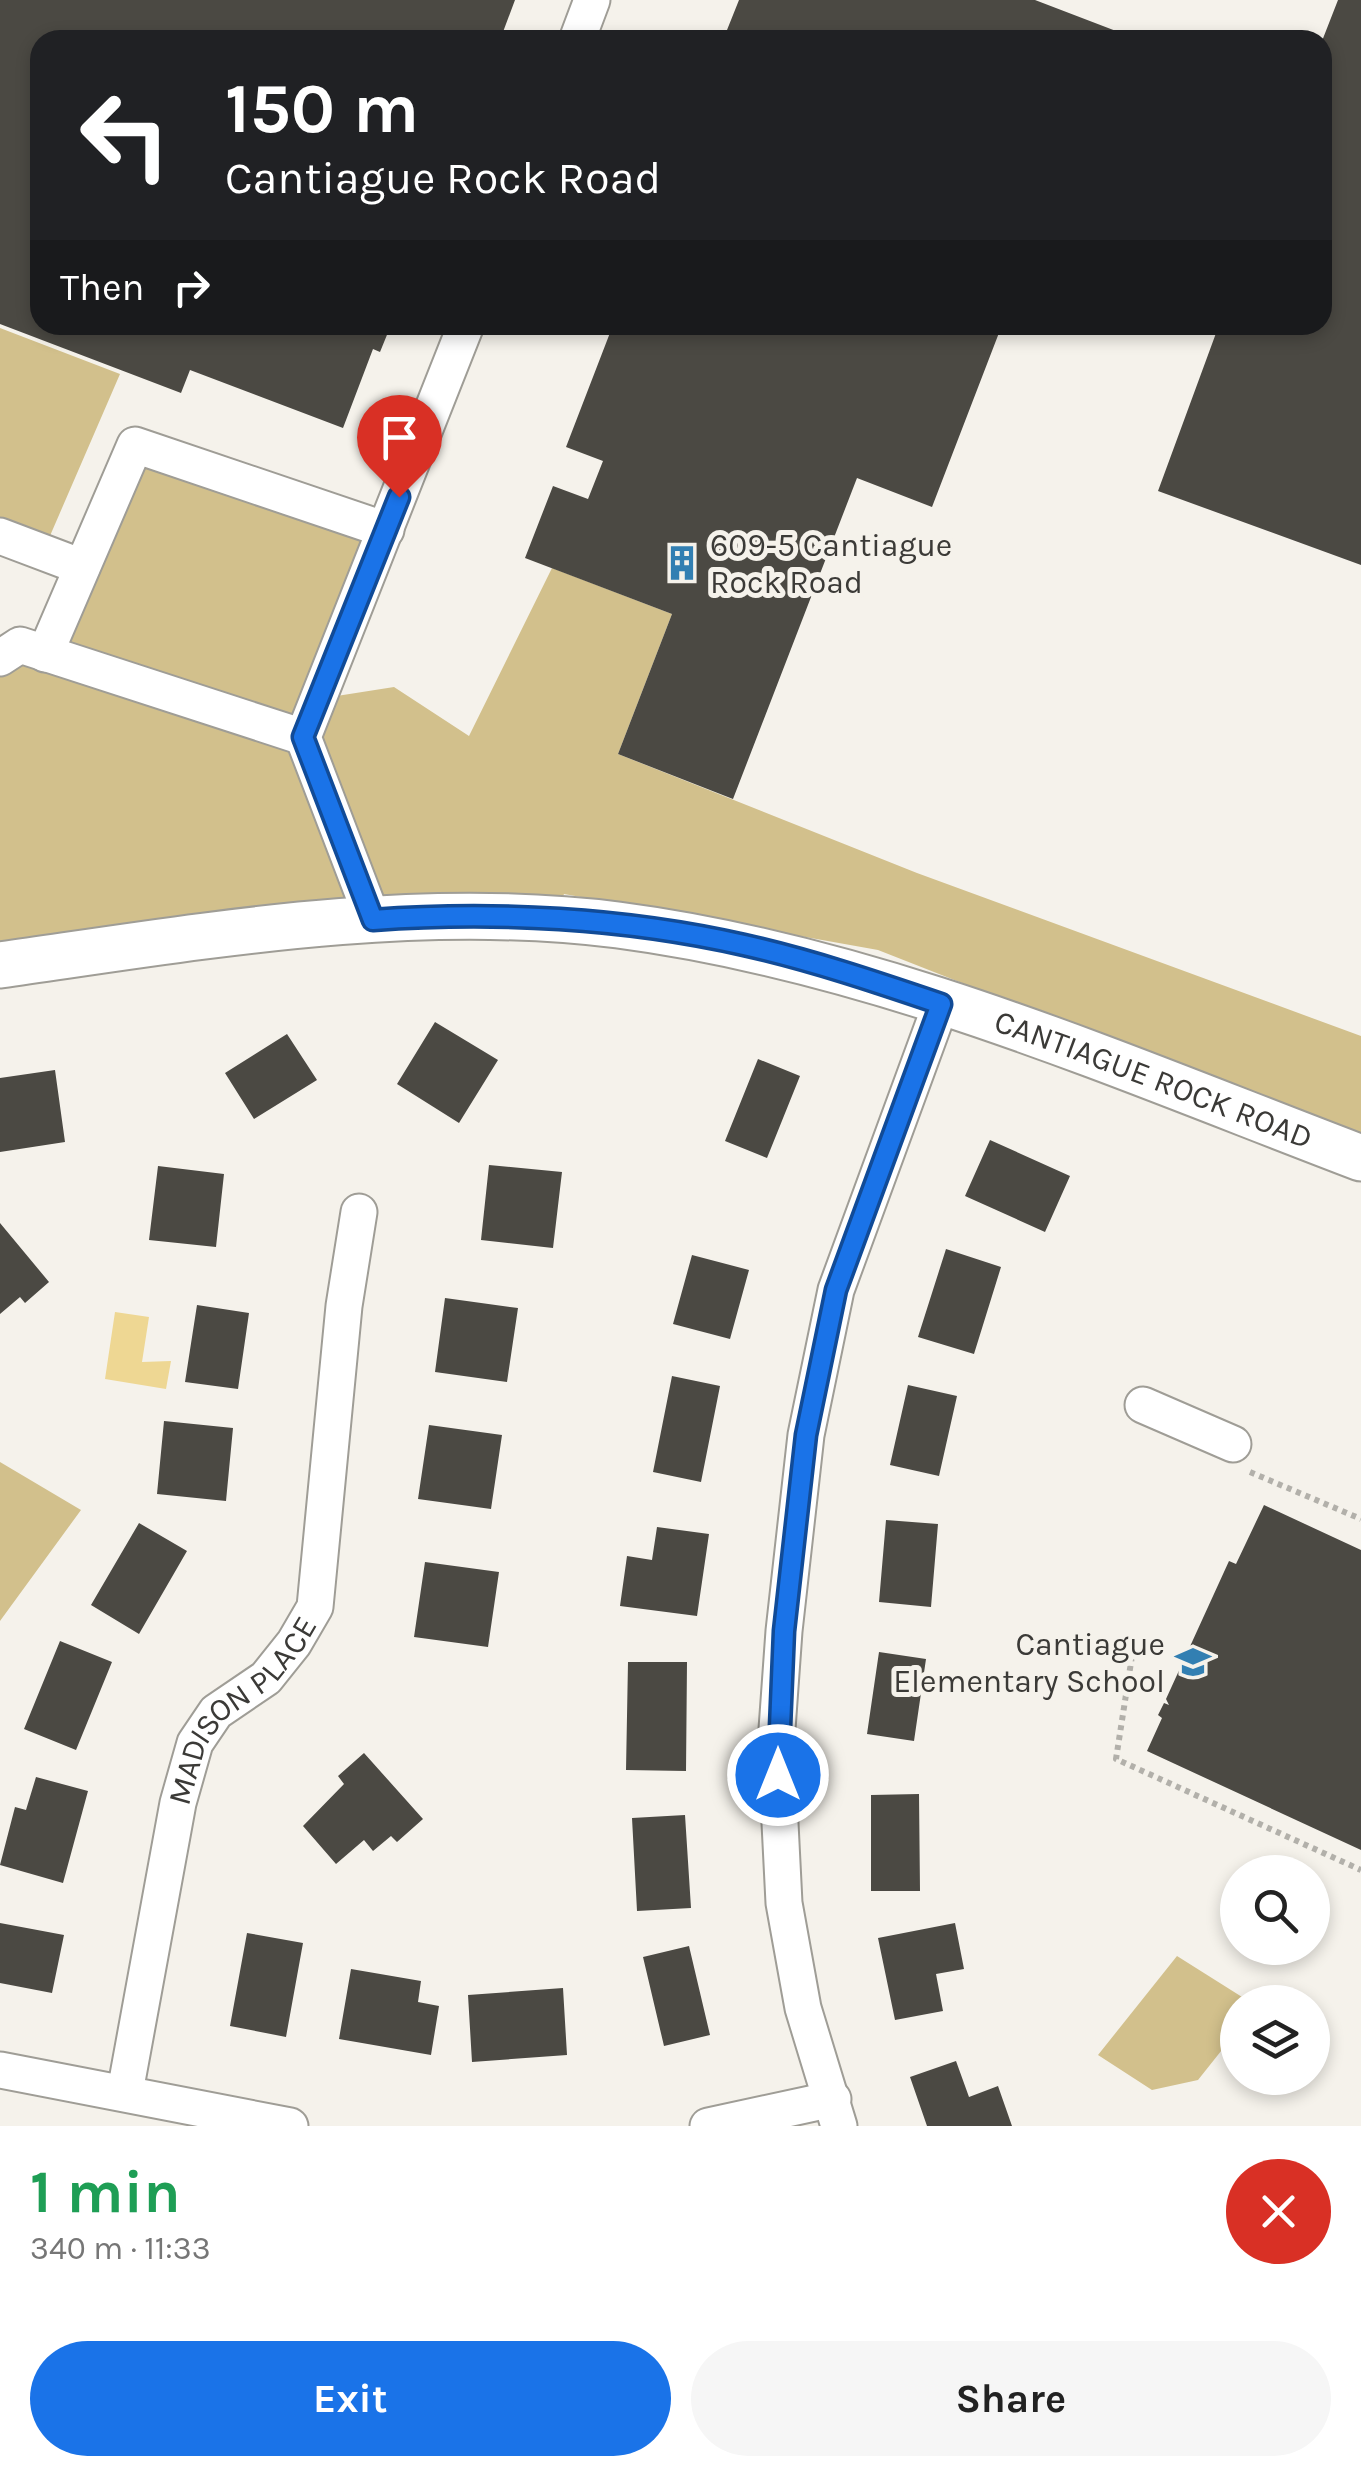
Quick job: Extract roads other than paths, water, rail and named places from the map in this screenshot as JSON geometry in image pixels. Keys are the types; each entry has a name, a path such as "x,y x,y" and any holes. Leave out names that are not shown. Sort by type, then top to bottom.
{"main road":[{"name":"CANTIAGUE ROCK ROAD","path":"0,965 273,926 504,917 615,925 743,944 1018,1026 1361,1158"}],"street":[{"path":"581,30 592,0"},
{"path":"373,920 303,737 462,335"},
{"path":"45,654 135,445 386,530"},
{"path":"0,536 82,567"},
{"path":"0,658 20,646 303,737"},
{"path":"708,2126 836,2112 803,2008 784,1903 776,1743 784,1631 806,1435 836,1290 941,1004"},
{"name":"MADISON PLACE","path":"124,2092 178,1803 195,1743 216,1712 266,1678 294,1643 315,1607 344,1306 359,1212"},
{"path":"1143,1405 1238,1456"},
{"path":"0,2070 290,2126"}],"place":[{"name":"609-5 Cantiague Rock Road","path":"682,563"},
{"name":"Cantiague Elementary School","path":"1193,1662"}]}
